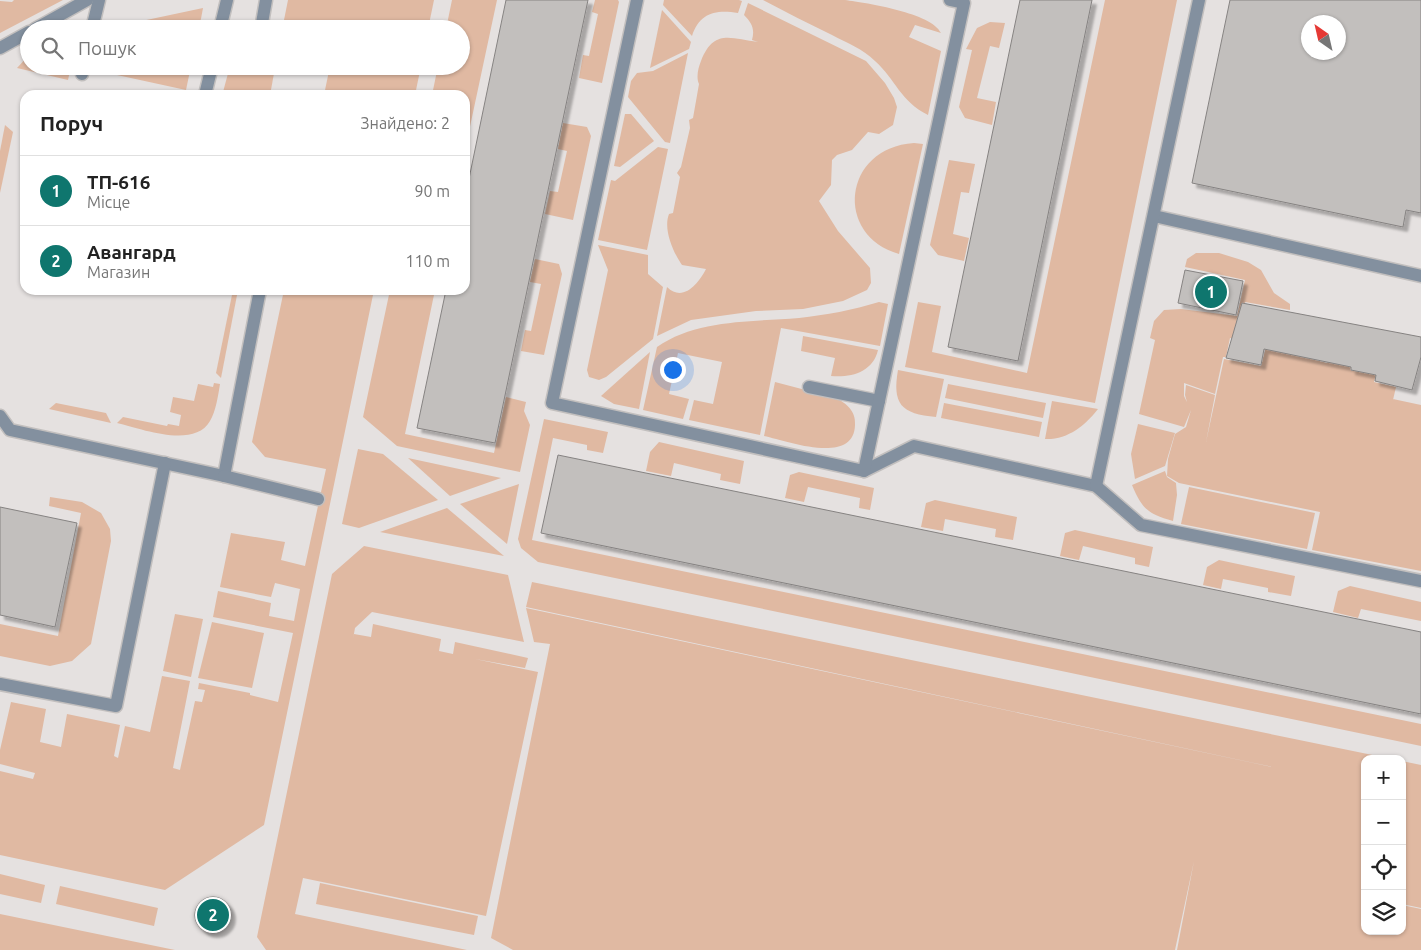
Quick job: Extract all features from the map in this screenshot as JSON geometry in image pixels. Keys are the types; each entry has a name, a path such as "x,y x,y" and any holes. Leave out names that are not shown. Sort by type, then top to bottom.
{"lane":[{"path":"51,20 87,0"},
{"path":"94,20 99,0"},
{"path":"222,20 227,0"},
{"path":"263,20 266,0"},
{"path":"636,0 552,403 864,471 914,446 1096,486 1141,525 1421,581"},
{"path":"864,471 964,3 950,0"},
{"path":"1096,486 1199,0"},
{"path":"0,48 20,37"},
{"path":"206,90 210,75"},
{"path":"1154,216 1421,276"},
{"path":"224,476 259,295"},
{"path":"810,387 879,401"},
{"path":"0,416 10,430 224,476 318,499"},
{"path":"0,684 116,706 165,463"}],"shaded area":[{"path":"14,0 63,0 25,20 20,20 20,23 0,33 0,1 12,2"},
{"path":"288,0 434,0 430,20 284,20"},
{"path":"452,0 497,0 470,127 470,90 433,90 436,75 470,75 470,20 448,20"},
{"path":"595,0 618,0 619,2 602,83 579,78 583,55 589,56 598,14 592,12"},
{"path":"664,0 742,1 738,13 716,12 709,14 699,22 692,36 663,5"},
{"path":"763,0 855,1 898,10 925,20 935,26 941,33 915,25 909,37 941,51 928,115 904,97 882,68 865,53"},
{"path":"1105,0 1177,0 1095,403 905,367 918,302 941,306 932,352 1027,373"},
{"path":"748,3 866,61 885,83 894,98 897,107 893,125 879,134 868,132 852,150 837,155 832,160 831,185 819,201 838,231 870,268 871,283 867,290 843,301 803,309 756,311 691,320 657,336 667,287 679,293 685,292 695,285 706,269 682,265 672,247 667,226 669,214 673,213 680,177 677,173 681,167 690,128 689,120 693,118 699,84 699,67 706,51 718,40 732,38 758,42 752,40 752,26 744,15"},
{"path":"203,8 201,20 146,20"},
{"path":"662,10 691,42 689,49 650,68"},
{"path":"990,22 1005,23 999,48 990,46 977,98 996,102 992,125 965,118 959,107 972,50 966,49 977,28"},
{"path":"688,53 670,143 665,142 628,97 631,81 637,73 653,71"},
{"path":"47,75 69,75 68,80"},
{"path":"117,75 189,75 186,90"},
{"path":"228,75 274,75 271,90 224,90"},
{"path":"328,75 419,75 416,90 325,90"},
{"path":"625,114 631,114 654,141 620,167 614,166"},
{"path":"563,123 587,127 591,136 573,220 545,214 550,191 558,192 567,151 558,149"},
{"path":"5,125 13,132 0,193 0,151"},
{"path":"914,143 923,144 899,254 878,244 864,230 856,212 855,194 860,176 872,160 890,148"},
{"path":"658,147 668,149 647,250 598,240 611,180 615,181"},
{"path":"949,160 975,164 969,193 961,192 953,234 969,238 964,261 938,255 930,245"},
{"path":"598,245 648,255 648,274 663,287 653,339 606,377 599,380 589,377 587,370 608,270"},
{"path":"1196,253 1219,253 1248,262 1261,270 1274,293 1290,304 1290,310 1245,302 1238,340 1230,338 1226,357 1223,357 1215,394 1184,383 1184,396 1187,402 1185,395 1186,385 1215,395 1206,442 1224,359 1261,366 1266,347 1327,363 1329,356 1352,361 1350,370 1376,375 1374,382 1396,387 1393,399 1421,405 1421,571 1312,550 1320,512 1179,483 1167,476 1168,459 1175,434 1186,427 1191,410 1184,427 1139,414 1155,340 1150,338 1154,321 1164,310 1181,309 1237,316 1245,280 1185,267 1187,259"},
{"path":"535,259 559,264 562,274 544,355 521,351 525,330 531,331 541,284 530,282"},
{"path":"232,295 237,295 221,378 216,373"},
{"path":"283,295 373,295 264,825 165,890 0,855 0,771 33,779 35,773 0,764 0,750 11,702 46,709 40,742 61,747 67,714 120,725 114,756 118,758 125,726 150,732 162,676 190,681 173,768 180,770 195,701 202,702 205,690 198,689 199,683 250,693 250,695 278,702 293,633 213,617 218,591 271,603 269,616 294,621 300,589 275,583 271,597 220,587 231,533 285,542 281,560 305,566 326,469 265,457 252,442"},
{"path":"389,295 434,295 405,434 494,453 506,397 526,402 524,411 530,425 520,472 397,446 363,417"},
{"path":"879,302 888,304 880,346 781,328 760,435 689,420 694,400 713,404 722,362 678,353 669,394 689,399 683,419 643,410 657,347 673,338 689,331 707,327 799,318 849,310"},
{"path":"803,336 878,350 871,364 860,372 846,376 831,376 835,358 801,351"},
{"path":"650,352 639,409 614,404 601,396"},
{"path":"898,370 944,379 936,417 914,413 902,405 896,391"},
{"path":"775,382 836,398 844,403 850,408 855,420 852,437 844,445 832,448 818,448 764,436"},
{"path":"214,383 220,384 217,403 212,417 202,429 192,434 180,436 167,435 117,423 123,417 167,426 168,424 179,426 181,415 170,412 173,397 194,401 198,384 213,387"},
{"path":"948,384 1046,403 1043,418 945,398"},
{"path":"1052,401 1098,409 1075,431 1061,437 1045,439"},
{"path":"56,403 106,413 111,423 49,409"},
{"path":"944,403 1042,422 1039,437 941,418"},
{"path":"544,419 608,432 603,453 587,450 587,445 553,438 532,540 1421,724 1421,746 538,562 521,548 518,539"},
{"path":"1138,424 1175,433 1165,466 1135,479 1131,454"},
{"path":"659,442 744,461 740,484 720,480 721,474 674,463 671,476 646,471 650,452"},
{"path":"358,449 383,454 438,500 359,528 342,524"},
{"path":"408,458 501,478 450,496"},
{"path":"1165,471 1167,477 1176,483 1177,495 1173,521 1157,516 1147,509 1139,500 1132,485"},
{"path":"799,472 874,488 870,510 859,508 860,498 808,487 804,502 785,498 790,475"},
{"path":"519,484 507,544 460,504"},
{"path":"1189,487 1315,513 1307,549 1181,524"},
{"path":"50,497 82,502 101,513 110,529 111,541 91,644 72,661 50,666 0,656 0,624 58,636 81,513 49,506"},
{"path":"935,500 1017,517 1013,540 995,537 996,529 945,519 943,531 921,527 926,503"},
{"path":"447,508 504,556 380,532"},
{"path":"1075,530 1153,547 1149,567 1135,564 1135,558 1083,546 1079,560 1060,556 1065,533"},
{"path":"364,546 508,575 524,642 372,612 355,628 353,639 354,634 371,637 373,624 441,639 439,651 453,654 455,642 528,658 525,668 475,659 538,672 486,916 303,878 295,914 467,950 266,950 257,937 332,574"},
{"path":"1219,560 1295,576 1291,596 1268,592 1268,588 1223,579 1221,589 1203,585 1207,567"},
{"path":"532,582 1373,755 1361,755 1361,935 1406,935 1406,906 1421,909 1421,950 1177,950 1194,861 1175,950 513,950 491,938 550,644 534,642 526,608 1338,781 526,607"},
{"path":"1350,586 1421,602 1421,621 1361,609 1358,618 1333,612 1338,591"},
{"path":"175,614 203,619 191,677 163,671"},
{"path":"212,622 264,633 252,688 198,678"},
{"path":"1406,762 1421,765 1421,908 1406,905"},
{"path":"0,874 45,885 41,903 0,894"},
{"path":"320,883 478,916 474,935 316,904"},
{"path":"60,886 158,908 154,926 56,904"},
{"path":"0,914 175,950 0,950"}],"building":[{"path":"506,0 588,0 495,443 417,428 445,295 470,295 470,174"},
{"path":"1020,0 1092,0 1018,361 948,347"},
{"path":"1230,0 1421,0 1421,213 1406,210 1403,227 1192,183"},
{"path":"1185,270 1243,281 1236,315 1178,303"},
{"path":"1242,303 1421,337 1421,357 1412,390 1375,381 1376,375 1351,370 1351,367 1264,349 1261,365 1226,358"},
{"path":"558,455 1421,632 1421,714 541,533"},
{"path":"0,507 77,523 55,627 0,615"},
{"path":"213,897 220,898 226,902 230,908 230,922 226,928 220,932 213,933 206,932 200,928 196,922 195,915 196,908 200,902 206,898"}],"place":[{"name":"ТП-616","path":"1211,292"},
{"name":"Авангард","path":"213,915"}]}
